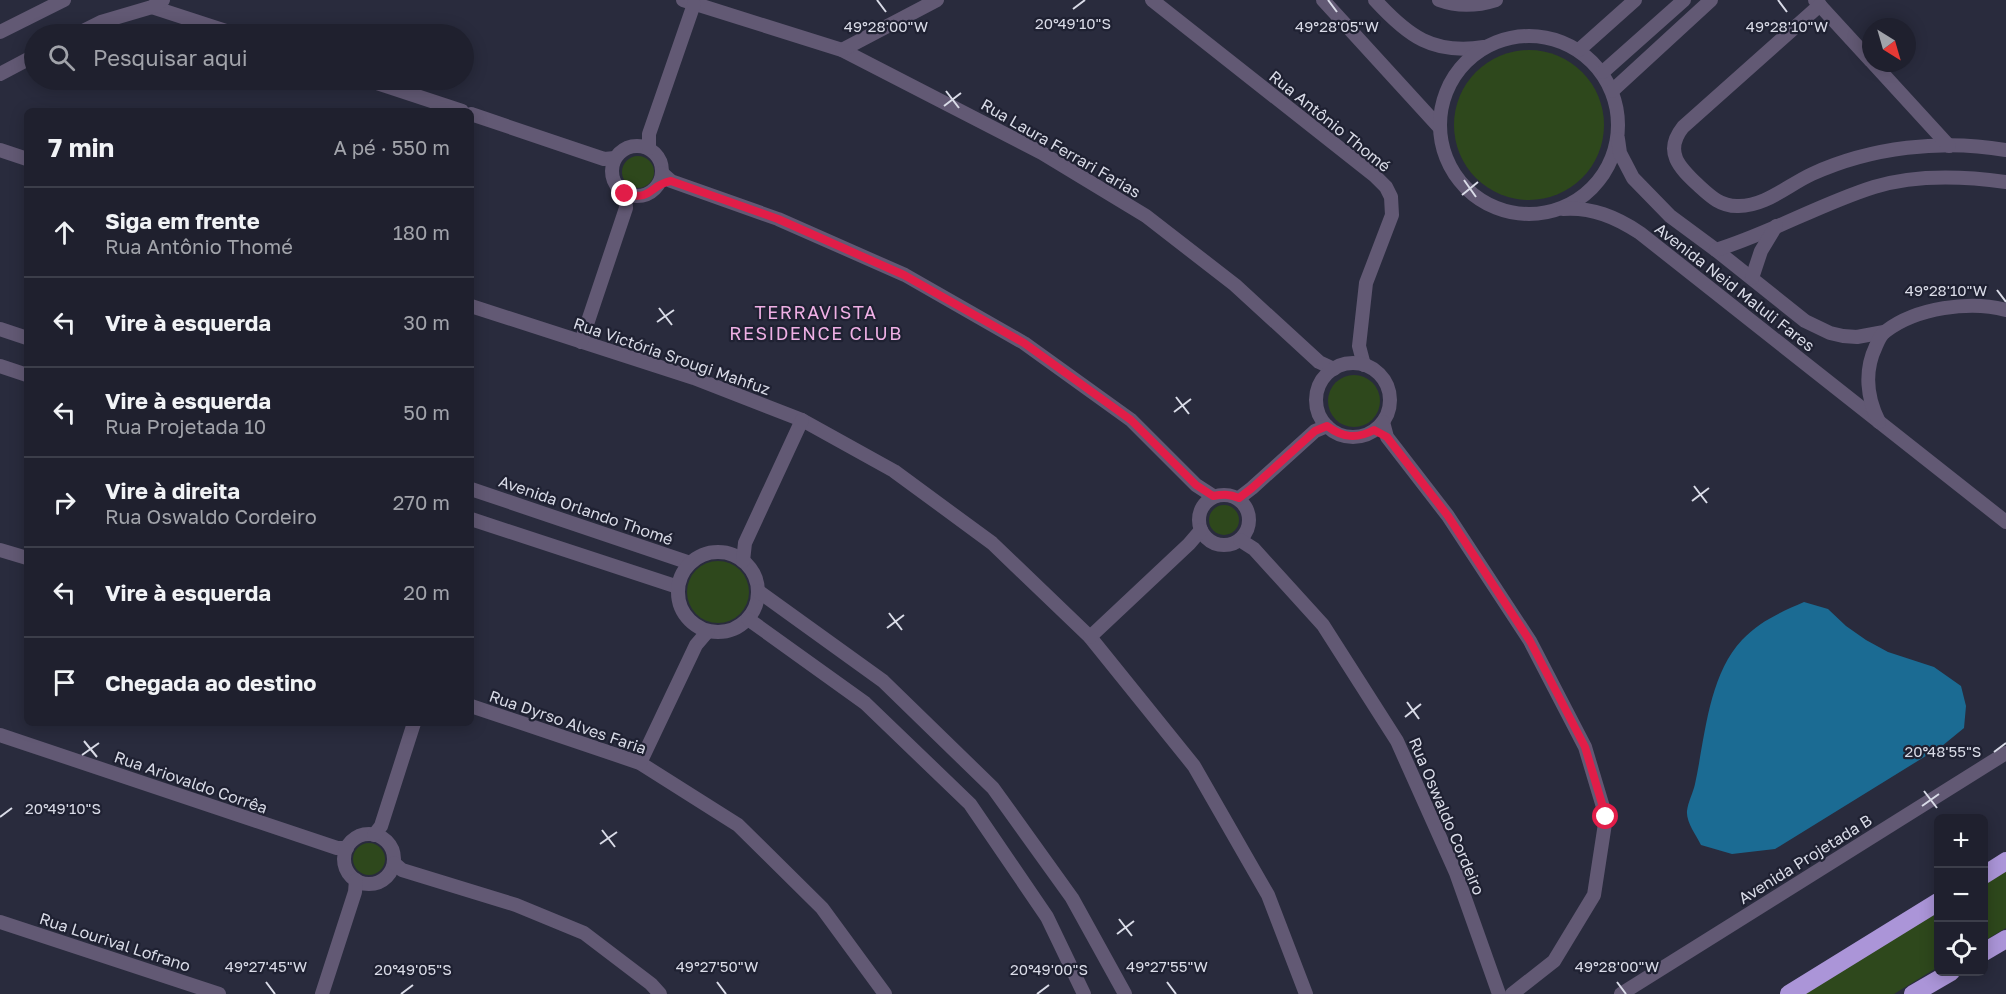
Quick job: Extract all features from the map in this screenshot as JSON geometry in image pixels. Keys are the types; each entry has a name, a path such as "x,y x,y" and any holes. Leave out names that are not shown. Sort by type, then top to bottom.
{"highway":[{"path":"1988,872 2006,861"},
{"path":"1789,994 1934,904"},
{"path":"1988,949 2006,939"},
{"path":"1913,994 1944,976"}],"street":[{"path":"0,32 64,0"},
{"path":"842,50 938,0"},
{"name":"Rua Antônio Thomé","path":"1152,0 1386,187 1391,197 1392,215 1366,283 1359,346 1364,365"},
{"path":"1323,0 1440,128"},
{"path":"1375,0 1394,20 1421,39 1453,49 1486,47"},
{"path":"1439,0 1468,5 1496,0"},
{"path":"1580,50 1635,0"},
{"path":"1603,72 1684,0"},
{"path":"1612,91 1711,0"},
{"path":"646,143 689,2"},
{"name":"Rua Laura Ferrari Farias","path":"689,2 842,50 1042,153 1146,216 1235,285 1319,362 1329,374"},
{"path":"1862,51 1817,2 1683,127 1675,141 1675,156 1682,170 1714,200 1738,207 1755,205 1813,174 1868,155 1925,146 1983,146 2006,150"},
{"path":"96,24 158,3 210,24"},
{"path":"1534,35 1558,39 1580,50 1603,72 1617,106 1618,140 1606,170 1584,195 1555,210 1523,214 1506,211 1491,206 1477,197 1465,187 1451,167 1442,144 1440,128 1445,96 1461,67 1486,47 1509,38 1534,35"},
{"path":"0,74 24,61"},
{"path":"1881,72 1949,146"},
{"path":"398,90 453,108"},
{"path":"474,115 610,161"},
{"name":"Avenida Neid Maluli Fares","path":"1618,140 1626,166 1638,183 1670,216 1805,321 1823,331 1857,337 1884,332 1929,311 1978,306 2006,310"},
{"path":"610,161 625,148 646,143"},
{"path":"646,143 659,159 664,179"},
{"path":"0,150 24,158"},
{"path":"610,161 614,183 629,199"},
{"path":"1716,250 1745,241 1826,205 1876,186 1922,178 1975,178 2006,182"},
{"path":"629,199 650,193 664,179"},
{"path":"664,179 778,219 904,275 1024,343 1131,420 1209,499"},
{"path":"581,342 629,199"},
{"name":"Avenida Neid Maluli Fares","path":"1555,210 1591,211 1625,222 2006,522"},
{"path":"1752,278 1761,251 1776,226"},
{"name":"Rua Victória Srougi Mahfuz","path":"474,307 694,378 802,420 894,471 992,543 1090,637 1194,766 1269,895 1306,994"},
{"path":"0,329 24,337"},
{"path":"1880,423 1874,411 1868,384 1872,356 1884,332"},
{"name":"Rua Antônio Thomé","path":"1348,364 1359,346"},
{"path":"1321,426 1317,394 1329,374 1348,364 1364,365 1381,375 1390,393 1388,413 1382,430"},
{"path":"0,366 24,374"},
{"path":"738,557 802,420"},
{"path":"1321,426 1345,436 1355,437 1382,430"},
{"path":"1242,502 1252,488 1321,426"},
{"path":"1382,430 1448,516 1530,641 1585,747 1606,817 1594,895 1554,961 1512,994"},
{"name":"Avenida Orlando Thomé","path":"474,490 690,563"},
{"path":"1222,494 1230,495 1242,502 1250,519 1243,536 1232,544 1223,545 1214,543 1204,534 1198,520 1200,510 1209,499 1222,494"},
{"path":"474,520 678,587"},
{"path":"1090,637 1189,544 1204,534"},
{"name":"Rua Oswaldo Cordeiro","path":"1243,536 1323,625 1397,741 1456,873 1499,994"},
{"path":"0,549 24,557"},
{"path":"721,552 738,557 751,569 757,580 759,591 756,606 748,619 730,631 719,633 703,629 688,620 678,599 678,587 682,574 690,563 710,553 721,552"},
{"path":"759,591 882,681 993,788 1072,898 1124,993"},
{"path":"748,619 865,703 970,804 1047,917 1084,994"},
{"path":"640,763 703,629"},
{"name":"Rua Dyrso Alves Faria","path":"474,707 640,763 738,825 822,908 885,994"},
{"path":"379,833 413,726"},
{"name":"Rua Ariovaldo Corrêa","path":"0,735 343,850"},
{"name":"Avenida Projetada B","path":"1622,994 2006,753"},
{"path":"358,885 346,869 343,850 358,837 379,833"},
{"path":"379,833 392,848 396,868"},
{"path":"358,885 379,882 396,868"},
{"path":"396,868 516,905 584,933 651,984 660,994"},
{"path":"322,994 358,885"},
{"name":"Rua Lourival Lofrano","path":"0,922 219,994"}],"green space":[{"path":"1529,50 1558,55 1571,62 1582,72 1592,83 1599,96 1604,125 1599,154 1592,167 1582,178 1571,188 1558,195 1529,200 1500,195 1487,188 1476,178 1466,167 1459,154 1454,125 1459,96 1466,83 1476,72 1487,62 1500,55"},
{"path":"638,156 649,161 654,172 649,183 638,188 627,183 622,172 627,161"},
{"path":"1349,375 1359,375 1373,382 1380,401 1373,420 1359,427 1349,427 1339,423 1332,416 1328,406 1328,396 1332,386 1339,379"},
{"path":"1224,505 1235,509 1239,520 1235,531 1224,535 1213,531 1209,520 1213,509"},
{"path":"712,561 724,561 740,570 747,580 749,592 747,604 740,614 724,623 712,623 701,618 692,609 687,598 687,586 692,575 701,566"},
{"path":"369,843 380,848 385,859 380,870 369,875 358,870 353,859 358,848"},
{"path":"2006,869 2006,928 1988,939 1988,922 1988,880"},
{"path":"1934,911 1934,969 1894,994 1801,994"}],"water":[{"path":"1804,602 1828,609 1866,640 1888,652 1934,667 1961,686 1966,706 1964,728 1942,746 1775,849 1732,854 1701,845 1690,824 1687,811 1695,784 1710,709 1722,671 1742,640 1756,627"}],"district":[{"name":"TERRAVISTA RESIDENCE CLUB","path":"816,323"}],"route":[{"path":"625,194 643,196 650,193 659,183 671,181 778,219 904,275 1024,343 1131,420 1196,485 1213,496 1222,494 1239,498 1315,431 1327,426 1345,436 1365,435 1374,430 1387,437 1448,516 1530,641 1585,747 1606,817"}]}
